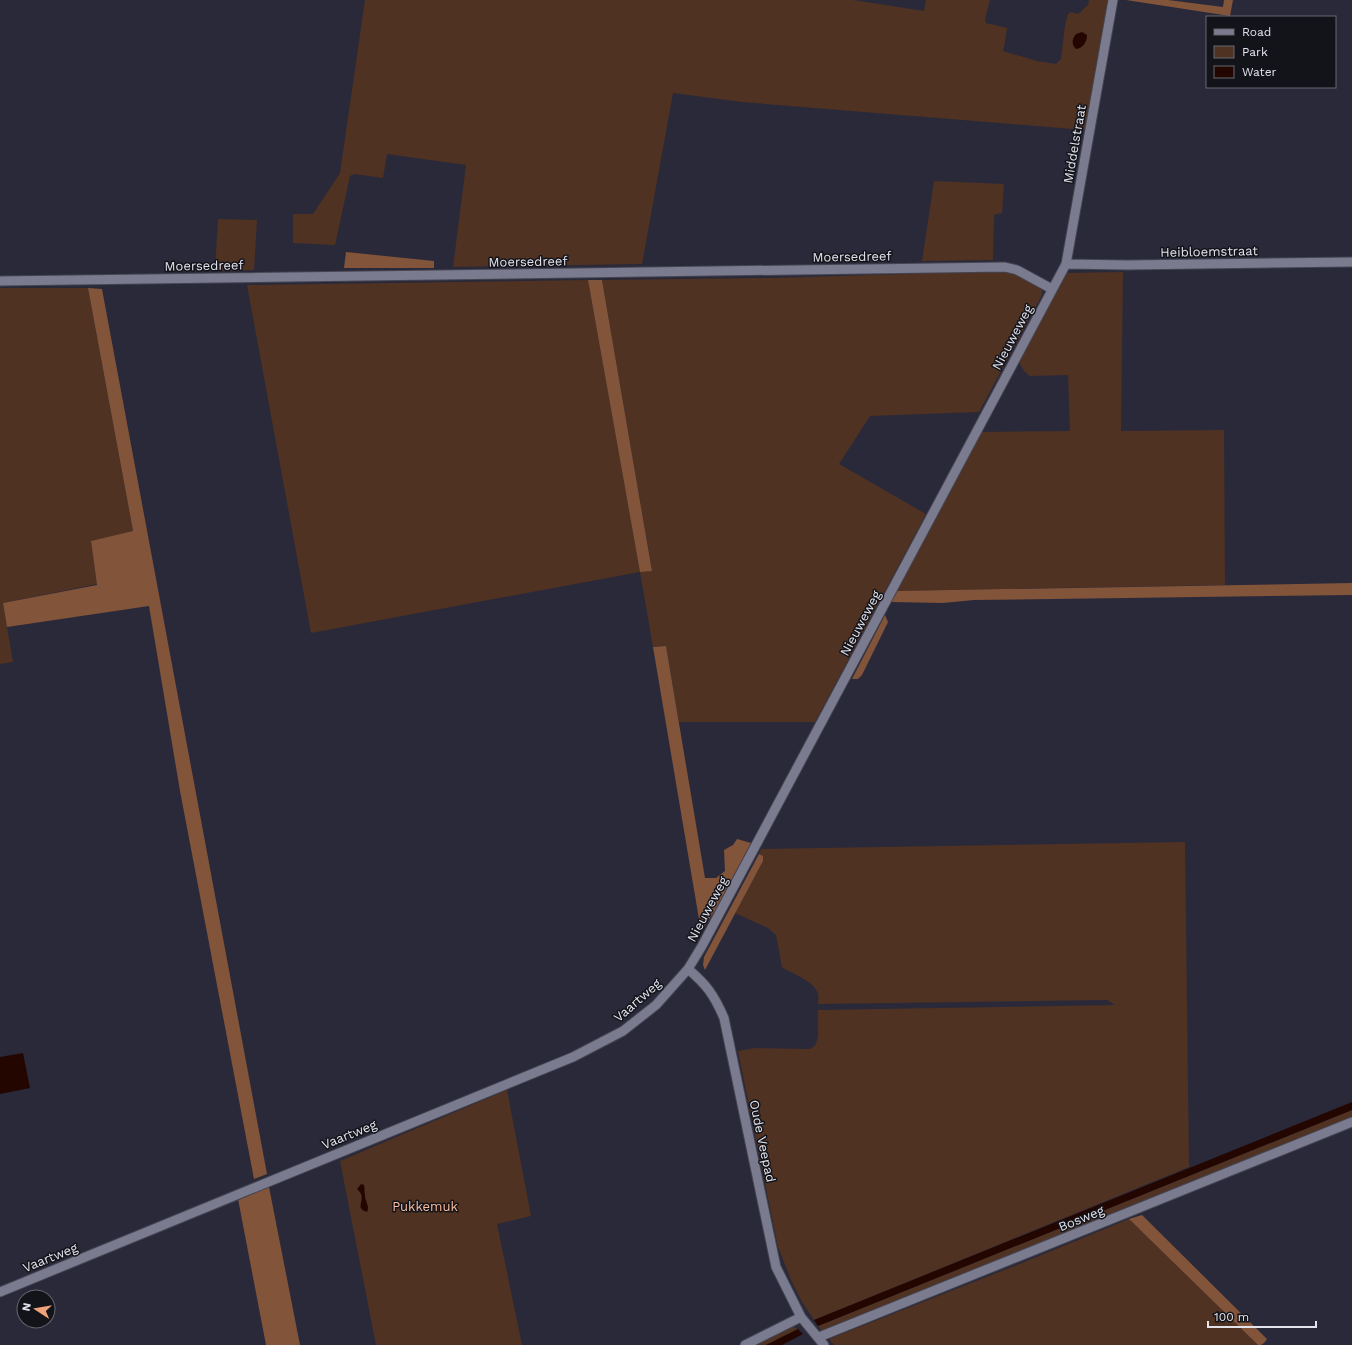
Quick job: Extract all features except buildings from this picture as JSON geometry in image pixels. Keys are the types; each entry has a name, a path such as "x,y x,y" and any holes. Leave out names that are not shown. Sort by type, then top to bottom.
{"street":[{"name":"Middelstraat","path":"1052,289 1066,264 1113,0"},
{"name":"Heibloemstraat","path":"1066,264 1128,265 1352,262"},
{"name":"Moersedreef","path":"0,282 1005,267 1017,270 1052,289"},
{"name":"Nieuweweg","path":"688,969 706,939 1052,289"},
{"name":"Vaartweg","path":"0,1292 574,1057 623,1031 656,1004 688,969"},
{"name":"Oude Veepad","path":"688,969 705,983 717,1002 724,1018 776,1268 803,1320 821,1341"},
{"name":"Bosweg","path":"821,1341 1352,1122"},
{"path":"745,1345 803,1320"}],"green space":[{"path":"365,0 853,0 924,11 926,0 990,0 985,19 986,23 1007,28 1003,51 1037,61 1056,64 1061,59 1065,25 1068,14 1071,12 1078,14 1088,5 1089,0 1108,0 1085,130 742,102 673,93 642,264 453,267 466,165 387,154 383,178 354,174 350,176 335,245 293,243 293,214 313,214 340,173"},
{"path":"934,181 1004,184 1002,213 994,215 993,260 922,261"},
{"path":"218,219 257,220 254,270 215,271"},
{"path":"1005,271 1014,272 1042,289 1042,295 979,412 870,416 839,464 926,514 815,722 679,722 666,646 653,647 640,572 652,570 602,280 772,278"},
{"path":"1123,272 1121,431 1224,430 1225,585 897,591 982,432 1070,431 1068,375 1030,376 1024,371 1019,362 1067,273"},
{"path":"588,280 640,572 311,633 247,285"},
{"path":"0,288 88,288 133,532 91,541 97,584 3,603 13,662 0,664"},
{"path":"1185,842 1189,1167 814,1320 802,1302 792,1282 778,1247 738,1051 755,1048 810,1049 815,1046 818,1037 818,1010 1115,1005 1107,1000 818,1004 818,994 813,985 782,967 776,935 768,928 735,913 760,867 762,855 759,854 761,849"},
{"name":"Pukkemuk","path":"507,1090 531,1216 497,1224 522,1345 376,1345 340,1161"},
{"path":"1352,1110 1352,1118 826,1330 821,1330 818,1326"},
{"path":"1129,1219 1258,1345 834,1345 829,1339 1022,1263"},
{"path":"790,1326 798,1329 766,1345 751,1345"}],"shaded area":[{"path":"1126,0 1168,0 1223,7 1224,0 1233,0 1230,16"},
{"path":"346,252 434,261 434,268 344,268"},
{"path":"588,280 602,280 652,571 640,572"},
{"path":"88,288 102,289 267,1174 254,1179 180,791 149,606 7,627 3,603 97,585 91,541 133,531"},
{"path":"1352,583 1352,595 974,600 943,603 891,602 897,591"},
{"path":"885,615 888,622 862,675 858,679 852,679"},
{"path":"666,646 705,878 716,878 725,871 724,850 733,845 737,839 751,843 716,909 701,931 653,647"},
{"path":"759,854 763,856 763,861 705,970 703,965 704,957"},
{"path":"269,1187 300,1345 266,1345 238,1199"},
{"path":"1142,1215 1267,1339 1264,1343 1258,1345 1129,1219"}],"water":[{"path":"1082,32 1087,35 1086,40 1083,46 1076,49 1073,45 1073,40 1076,34"},
{"path":"23,1053 30,1088 0,1094 0,1057"},
{"path":"1352,1102 1352,1110 818,1326 814,1320"},
{"path":"361,1184 364,1185 368,1207 367,1212 361,1209 362,1197 357,1189"},
{"path":"798,1329 803,1334 782,1345 766,1345"}]}
